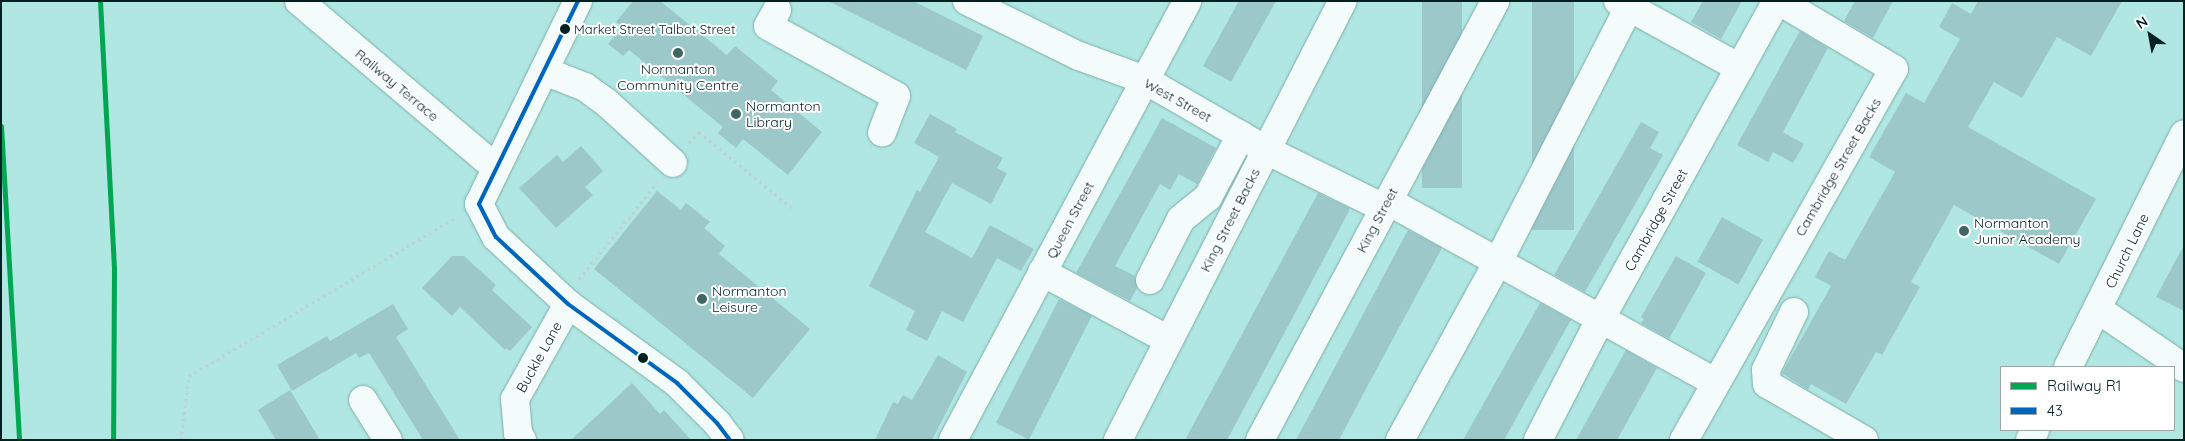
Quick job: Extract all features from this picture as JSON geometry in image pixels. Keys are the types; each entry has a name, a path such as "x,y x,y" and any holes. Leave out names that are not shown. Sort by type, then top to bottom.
{"street":[{"name":"Railway Terrace","path":"298,1 496,168"},
{"path":"578,1 479,204 496,237 566,301 676,383 717,423 730,440"},
{"name":"West Street","path":"967,1 1079,56 1145,80 1266,150 1386,204"},
{"name":"Queen Street","path":"953,440 1187,1"},
{"name":"King Street Backs","path":"1118,440 1343,1"},
{"name":"King Street","path":"1260,440 1495,1"},
{"name":"Cambridge Street","path":"1538,440 1601,318 1778,1"},
{"name":"Cambridge Street Backs","path":"1684,440 1715,382 1894,69 1778,1"},
{"path":"1400,440 1498,262 1626,3 1740,68"},
{"path":"783,10 768,26 896,96 882,132"},
{"path":"544,71 585,87 607,103 673,163"},
{"name":"Church Lane","path":"2069,366 2184,134"},
{"path":"1150,280 1181,218 1208,197 1241,135"},
{"path":"1386,204 1498,262 1715,382"},
{"path":"1042,272 1169,340"},
{"name":"Buckle Lane","path":"516,437 515,399 566,301"},
{"path":"2098,310 2184,368"},
{"path":"1794,312 1766,370 1767,384 1864,440"},
{"path":"363,400 388,440"}],"path":[{"path":"566,301 699,132 793,209"},
{"path":"181,440 189,376 479,204"}],"building":[{"path":"633,1 660,1 727,55 735,46 778,81 771,90 822,132 788,175 743,139 736,148 718,133 723,127 629,50 623,56 608,44 622,27 616,22"},
{"path":"828,1 913,1 983,36 966,70"},
{"path":"1239,1 1276,1 1231,82 1203,66"},
{"path":"1422,1 1462,1 1462,188 1422,188"},
{"path":"1532,1 1574,1 1574,230 1532,230"},
{"path":"1703,1 1742,1 1721,39 1691,22"},
{"path":"1855,1 1893,1 1873,38 1844,21"},
{"path":"1978,1 2122,1 2091,56 2057,37 2022,98 1994,82 1968,127 2096,199 2059,264 1954,205 1911,282 1920,287 1882,355 1876,352 1846,404 1811,384 1808,390 1782,373 1831,286 1815,277 1829,251 1845,260 1895,172 1869,157 1906,93 1924,103 1960,39 1939,27 1952,3 1971,14"},
{"path":"1800,31 1828,48 1783,132 1804,144 1793,163 1773,152 1768,162 1737,145"},
{"path":"930,114 957,129 955,132 1003,158 997,168 1007,173 991,204 952,183 925,232 972,258 990,225 1034,249 1021,271 997,258 963,322 942,311 927,341 906,330 915,311 869,286 917,190 920,192 939,157 914,143"},
{"path":"1162,118 1216,148 1197,184 1179,174 1170,190 1160,184 1115,266 1135,276 1137,288 1130,301 1076,273"},
{"path":"1641,122 1659,132 1650,148 1663,155 1585,292 1554,275"},
{"path":"581,146 603,171 585,187 593,195 556,228 519,188 557,155 563,162"},
{"name":"Normanton Leisure","path":"657,191 681,210 686,203 710,222 704,228 725,246 719,254 810,329 753,398 594,269"},
{"path":"1318,193 1349,208 1349,211 1227,440 1185,440"},
{"path":"1722,217 1763,240 1738,284 1697,262"},
{"path":"1408,230 1442,248 1339,440 1296,440"},
{"path":"2184,245 2184,311 2156,297"},
{"path":"452,256 464,256 496,285 492,290 532,327 510,351 506,348 505,350 460,307 452,316 422,288"},
{"path":"1676,256 1706,273 1669,339 1641,323 1644,319 1641,317"},
{"path":"1059,299 1092,316 1029,440 996,423"},
{"path":"1540,303 1571,320 1504,440 1463,440"},
{"path":"393,304 408,329 396,337 460,440 423,440 369,353 359,358 356,353 292,391 277,365 327,336 330,341"},
{"path":"1626,350 1657,368 1617,440 1576,440"},
{"path":"938,355 967,372 932,440 875,440 893,402 898,404 903,395 912,400"},
{"path":"632,383 660,414 664,410 691,440 571,440"},
{"path":"290,390 320,440 276,440 258,410"}],"rail line":[{"name":"R1","path":"100,1 114,269 113,440"},
{"name":"R1","path":"1,126 19,440"}],"transit line":[{"name":"43","path":"578,1 479,204 496,237 568,304 677,383 717,423 730,440"}],"place":[{"name":"Market Street Talbot Street","path":"565,29"},
{"name":"Normanton Community Centre","path":"678,53"},
{"name":"Normanton Library","path":"736,114"},
{"name":"Normanton Junior Academy","path":"1964,231"},
{"name":"Normanton Leisure","path":"702,299"}]}
